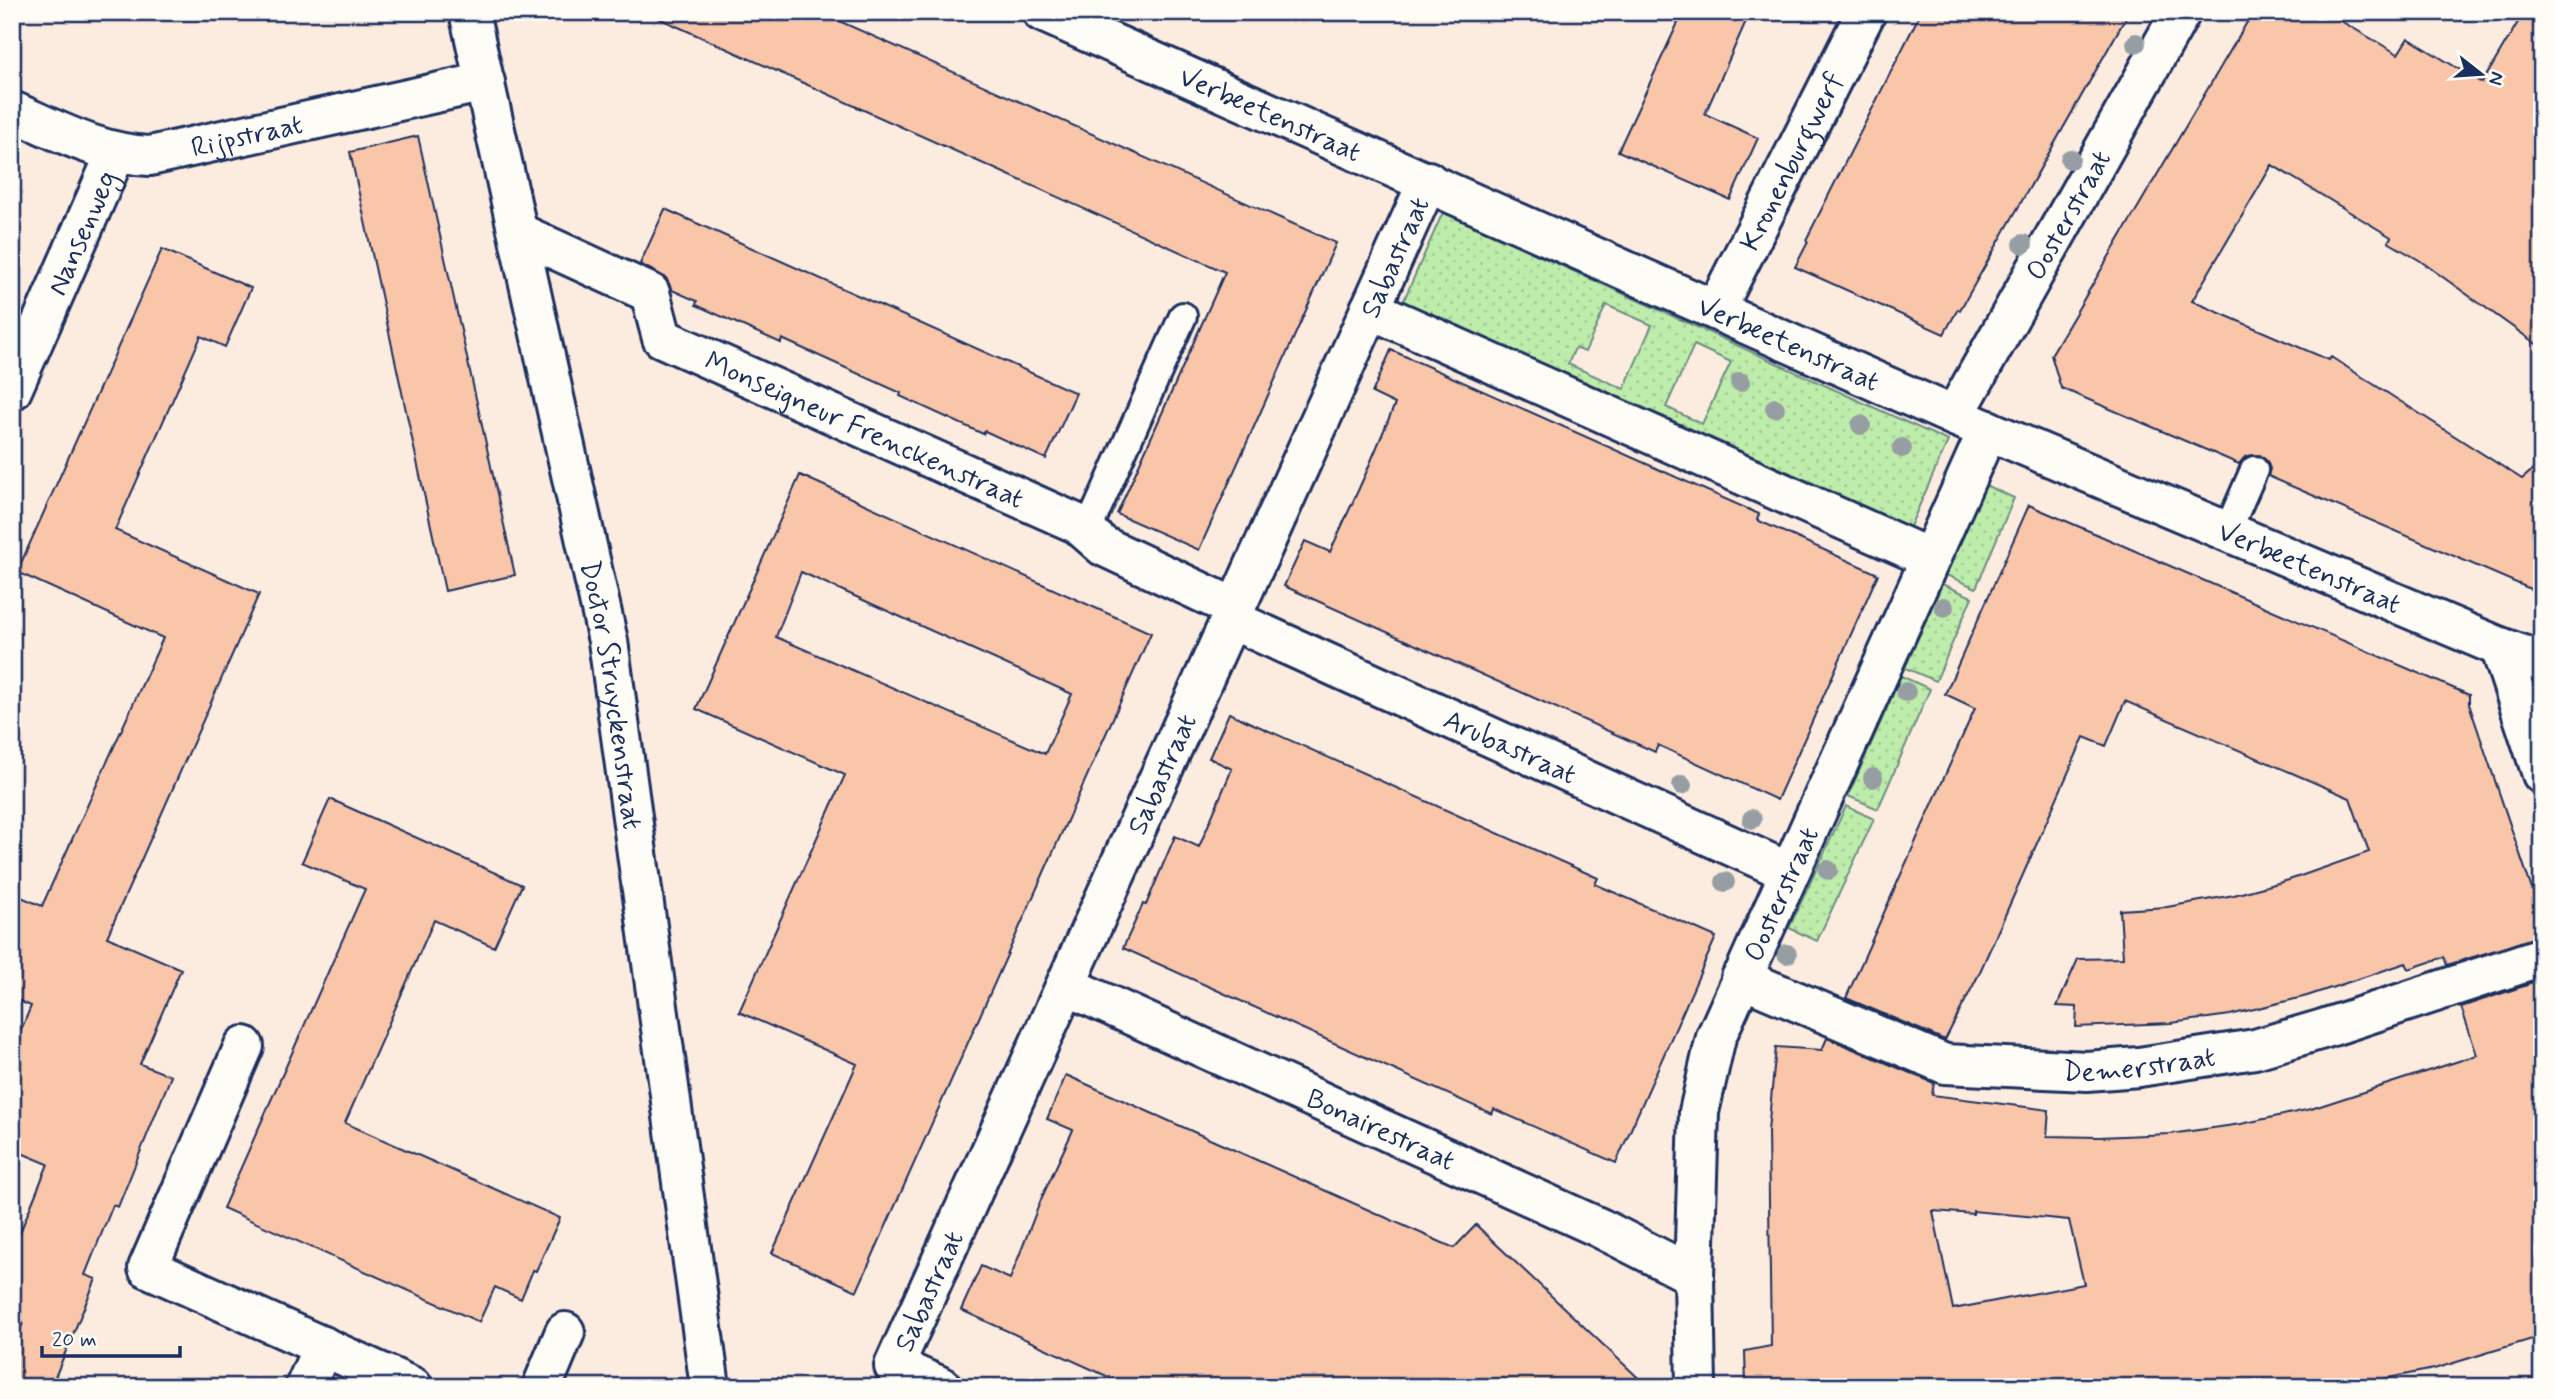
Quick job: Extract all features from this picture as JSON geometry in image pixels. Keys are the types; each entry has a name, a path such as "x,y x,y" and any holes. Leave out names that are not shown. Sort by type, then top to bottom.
{"street":[{"name":"Doctor Struyckenstraat","path":"469,12 598,592 616,690 710,1387"},
{"name":"Verbeetenstraat","path":"1042,12 1971,423 2542,663"},
{"name":"Kronenburgwerf","path":"1716,309 1866,12"},
{"name":"Oosterstraat","path":"1696,1387 1694,1276 1699,1112 1716,1037 1930,558 1971,423 2181,12"},
{"name":"Rijpstraat","path":"12,111 116,153 150,156 485,82"},
{"name":"Nansenweg","path":"12,390 116,153"},
{"name":"Sabastraat","path":"942,1387 894,1366 1428,181"},
{"name":"Monseigneur Frenckenstraat","path":"519,233 650,293 662,338 1078,524 1103,546 1233,614"},
{"path":"1370,309 1930,558"},
{"name":"Arubastraat","path":"1233,614 1790,872"},
{"path":"2500,647 2542,774"},
{"path":"2529,735 2532,709 2542,687"},
{"name":"Demerstraat","path":"1741,978 1945,1064 2087,1071 2140,1067 2255,1049 2323,1030 2542,957"},
{"name":"Bonairestraat","path":"1067,986 1600,1228 1694,1276"},
{"path":"244,1046 148,1268 413,1387"},
{"path":"542,1387 565,1332"},
{"path":"305,1387 323,1346"}],"lane":[{"path":"1087,532 1184,316"},
{"path":"2227,532 2254,470"}],"green space":[{"path":"1443,212 1948,441 1909,529 1403,302","holes":["1606,305 1652,325 1624,389 1568,364 1575,348 1585,352","1694,345 1731,362 1702,424 1666,407"]},
{"path":"1985,485 2014,498 1976,588 1946,575"},
{"path":"1942,584 1972,597 1936,681 1905,668"},
{"path":"1901,676 1930,689 1878,809 1848,796"},
{"path":"1846,806 1874,819 1817,941 1789,928"}],"building":[{"path":"645,12 819,12 1336,243 1199,550 1117,514 1225,272"},
{"path":"1683,12 1750,12 1705,114 1758,138 1730,200 1618,151"},
{"path":"1921,12 2129,12 1944,334 1795,267"},
{"path":"2253,12 2325,12 2398,54 2408,38 2482,83 2524,12 2542,12 2542,348 2419,260 2388,242 2391,237 2272,165 2192,301 2329,360 2331,357 2522,479 2542,462 2542,594 2268,476 2270,469 2267,461 2260,455 2245,457 2239,464 2061,388 2051,355"},
{"path":"418,136 515,575 445,591 350,152"},
{"path":"665,209 1076,393 1046,459 985,431 983,434 782,339 781,343 696,305 697,301 672,290 666,278 640,264"},
{"path":"162,249 251,288 225,347 201,336 115,530 259,594 107,937 181,969 140,1064 171,1076 118,1207 113,1205 85,1275 96,1279 51,1387 12,1387 12,1349 23,1323 12,1319 12,1252 48,1164 12,1149 12,1052 31,1006 12,998 12,893 42,906 163,638 17,572"},
{"path":"1391,350 1759,514 1757,520 1878,574 1777,800 1658,745 1655,752 1284,586 1305,541 1330,552 1366,473 1395,404 1372,393"},
{"path":"800,475 1151,633 857,1291 772,1253 857,1064 739,1012 845,775 696,709","holes":["801,572 1072,694 1045,754 776,637"]},
{"path":"2029,505 2469,695 2469,704 2542,919 2542,936 2447,965 2444,957 2409,969 2406,963 2307,996 2230,1015 2171,1023 2076,1027 2077,1007 2057,1006 2078,959 2123,958 2120,910 2167,907 2234,895 2289,880 2369,852 2350,798 2125,701 2106,746 2084,737 1979,974 1945,1040 1846,998 1975,708 1945,694"},
{"path":"1229,713 1598,878 1595,884 1716,937 1616,1163 1494,1109 1492,1114 1123,948 1143,904 1146,905 1175,836 1199,847 1232,769 1209,758"},
{"path":"330,799 522,885 494,947 434,920 345,1123 560,1218 521,1299 495,1287 479,1322 223,1208 365,889 302,862"},
{"path":"2542,980 2542,1336 2434,1369 2342,1387 1746,1387 1745,1351 1771,1346 1768,1131 1776,1047 1822,1050 1827,1038 1934,1083 1932,1095 2049,1110 2047,1136 2170,1134 2241,1124 2311,1109 2477,1055 2461,1007","holes":["1933,1211 1973,1214 1973,1211 2069,1220 2084,1284 1953,1309"]},
{"path":"1066,1075 1454,1248 1476,1225 1648,1387 1131,1387 961,1310 981,1266 1010,1279 1042,1197 1073,1130 1047,1119"}]}
